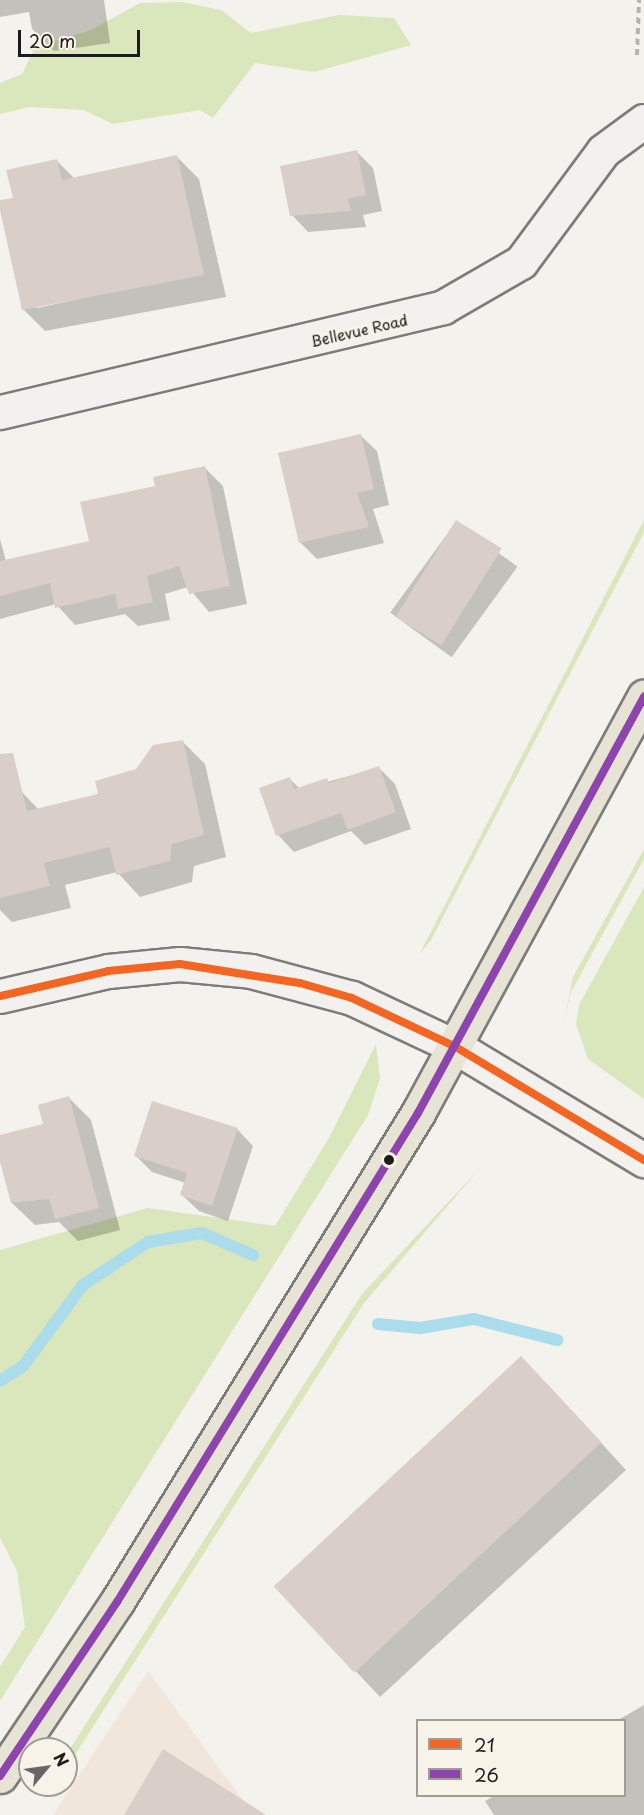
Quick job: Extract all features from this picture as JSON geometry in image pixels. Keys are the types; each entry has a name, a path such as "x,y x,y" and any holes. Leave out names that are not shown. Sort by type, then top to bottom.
{"main road":[{"path":"0,1776 117,1602 418,1113 644,696"}],"street":[{"name":"Bellevue Road","path":"0,412 443,307 520,262 603,151 644,121"},
{"path":"0,996 108,971 180,964 251,971 352,998 454,1046 644,1160"}],"path":[{"path":"637,56 639,0"}],"shaded area":[{"path":"148,1671 254,1815 53,1815 65,1797 78,1797 78,1777"}],"green space":[{"path":"182,2 221,10 251,33 339,15 394,18 411,45 314,72 255,63 213,118 200,110 113,124 84,110 30,107 0,114 0,83 22,74 35,47 91,30 140,3"},
{"path":"644,520 644,532 431,940 419,955"},
{"path":"644,849 644,859 571,992 563,1026 573,977"},
{"path":"644,887 644,1099 588,1059 576,1024 579,1005"},
{"path":"376,1044 380,1078 368,1115 0,1701 0,1667 25,1627 17,1571 0,1537 0,1250 148,1208 275,1226 329,1138"},
{"path":"481,1167 364,1303 78,1750 78,1737 362,1294"}],"building":[{"path":"357,150 366,195 348,199 351,211 290,216 280,166"},
{"path":"177,155 204,275 22,310 0,210 0,200 13,198 6,170 57,159 62,180"},
{"path":"361,434 374,489 357,493 369,527 299,543 278,453"},
{"path":"205,466 230,586 189,594 179,566 147,576 153,602 118,609 115,594 55,608 50,583 0,596 0,561 89,541 80,502 155,486 153,477"},
{"path":"456,520 502,549 441,645 396,617"},
{"path":"183,740 204,835 172,844 170,861 116,875 110,847 44,863 50,886 0,898 0,754 13,753 27,811 98,794 95,781 136,769 153,745"},
{"path":"379,766 396,812 348,830 341,813 276,836 259,788 290,777 294,789 327,778 329,783"},
{"path":"69,1096 99,1208 55,1219 49,1199 11,1203 0,1162 0,1135 43,1124 38,1105"},
{"path":"152,1101 238,1128 212,1206 180,1195 187,1173 134,1156"},
{"path":"521,1356 601,1442 354,1673 274,1587"},
{"path":"163,1749 266,1815 124,1815"}],"waterway":[{"path":"0,1381 23,1366 83,1285 148,1242 202,1233 253,1255"},
{"path":"378,1324 420,1328 474,1319 557,1340"}],"transit line":[{"name":"26","path":"0,1776 117,1602 418,1113 644,696"},
{"name":"21","path":"0,996 108,971 180,964 300,983 352,998 454,1046 644,1160"}]}
